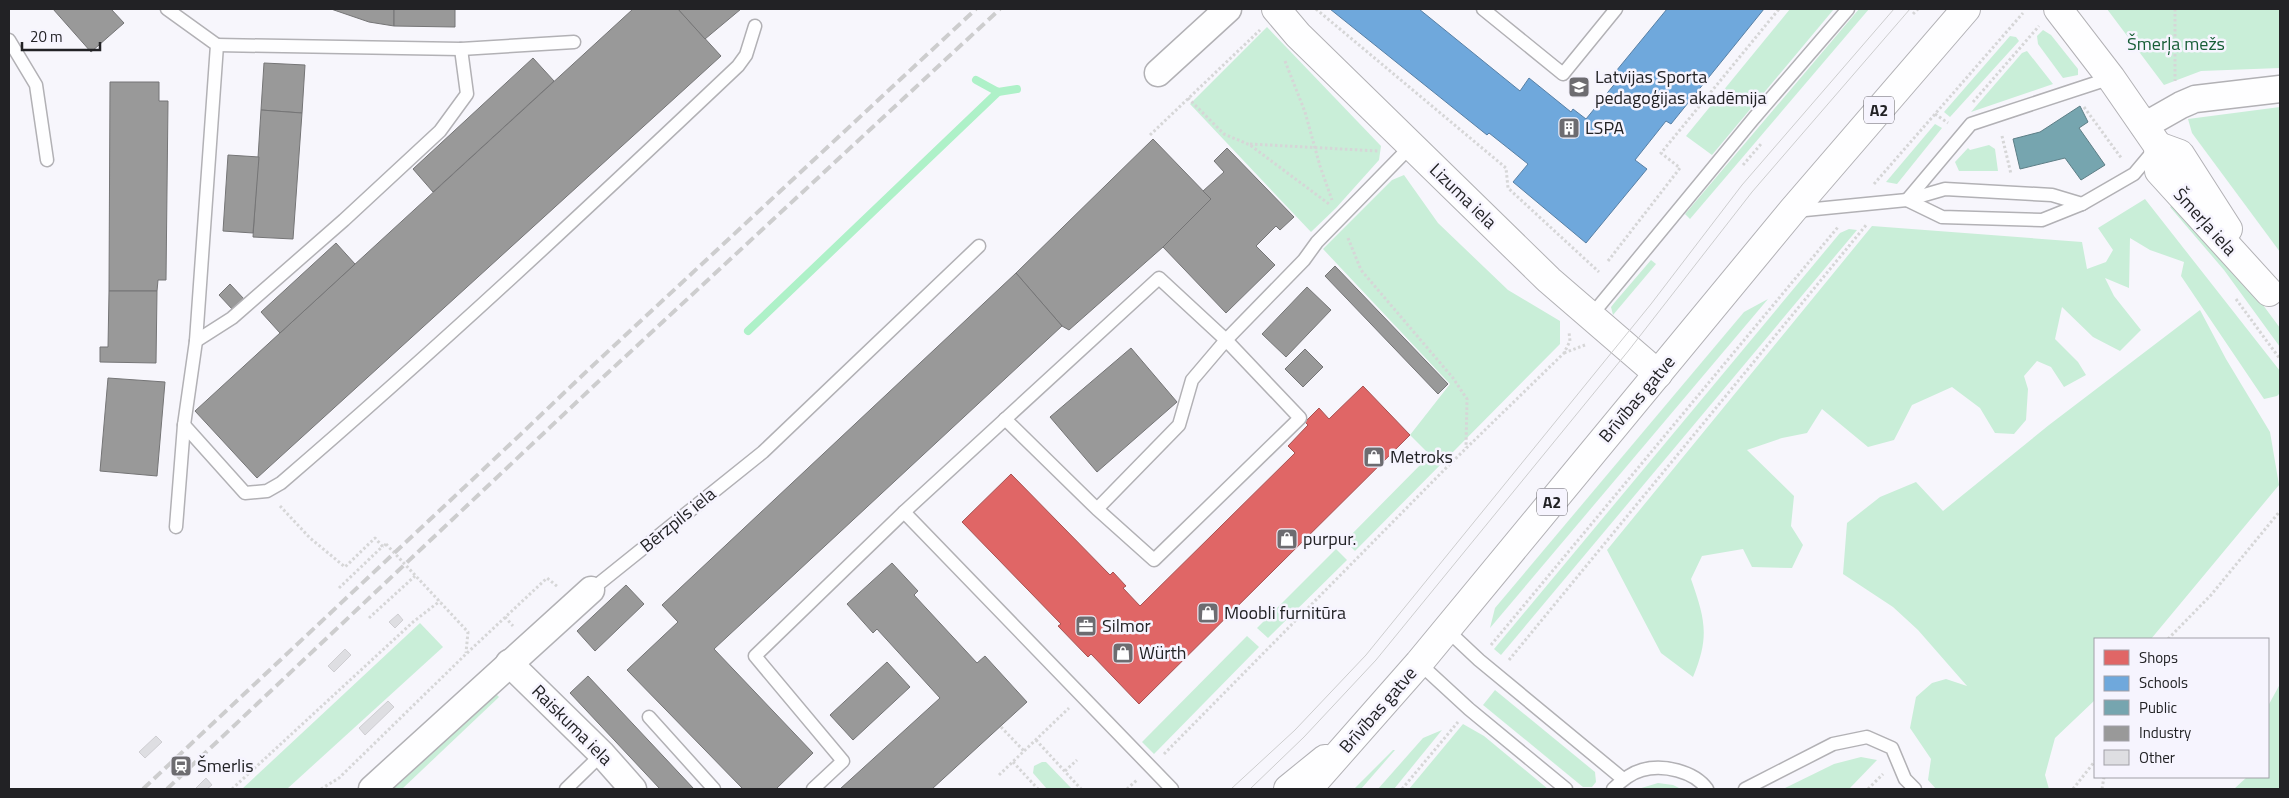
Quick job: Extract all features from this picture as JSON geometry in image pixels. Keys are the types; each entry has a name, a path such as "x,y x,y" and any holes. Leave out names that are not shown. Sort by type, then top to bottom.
{"main road":[{"name":"Brīvības gatve","path":"1308,789 1419,664 1792,211 1966,9"},
{"path":"2058,9 2111,78 2151,136"},
{"name":"Lizuma iela","path":"1277,10 1298,35 1411,146 1579,320 1658,374"},
{"name":"Šmerļa iela","path":"2151,136 2159,171 2274,300"},
{"path":"1288,789 1359,731"}],"street":[{"path":"1158,73 1228,9"},
{"path":"2151,136 2181,105 2195,99 2280,89"},
{"name":"Bērzpils iela","path":"372,789 584,597"},
{"name":"Raiskuma iela","path":"510,663 602,754 634,789"}],"lane":[{"path":"167,9 217,45 461,49 574,42"},
{"path":"1483,9 1563,74 1616,9"},
{"path":"1579,320 1615,286 1754,118 1848,9"},
{"path":"184,425 245,493 267,491 281,483 384,395 738,66 746,55 756,26"},
{"path":"9,40 36,85 47,160"},
{"path":"176,527 184,425 196,341 217,45"},
{"path":"196,341 232,318 344,220 440,131 467,94 461,49"},
{"path":"1907,200 1971,124 2111,78"},
{"path":"1907,200 1942,217 2042,220 2082,204 2134,174 2151,136"},
{"path":"1097,509 1179,425 1192,380 1226,340 1304,260 1338,213 1411,146"},
{"path":"1792,211 1907,200 1945,190 2052,195 2082,204"},
{"name":"Bērzpils iela","path":"584,597 763,452 979,246"},
{"path":"813,789 843,761 755,656 904,512 1005,419 1159,278 1226,340 1300,418 1154,560 1097,509 1005,419"},
{"path":"904,512 1172,789"},
{"path":"1447,630 1479,660 1623,779"},
{"path":"1419,664 1469,709 1566,789"},
{"path":"649,717 714,789"},
{"path":"1746,789 1833,744 1867,737 1892,748 1905,779 1915,789"},
{"path":"566,789 602,754"},
{"path":"1613,789 1623,779 1642,770 1665,768 1686,773 1707,789"}],"path":[{"path":"1316,9 1506,168 1508,188 1615,286"},
{"path":"1599,272 1680,168 1661,153 1779,9"},
{"path":"1913,14 1918,9"},
{"path":"2174,9 2175,86"},
{"path":"1150,135 1277,10"},
{"path":"1490,646 1857,205 2023,13"},
{"path":"1972,104 2038,28"},
{"path":"1284,56 1305,112 1314,147 1361,270 1453,378 1467,399 1466,449"},
{"path":"2067,93 2082,104 2134,174"},
{"path":"1188,98 1224,134 1247,144 1338,213"},
{"path":"2009,132 2000,136 2016,193"},
{"path":"1247,144 1380,152 1411,146"},
{"path":"1506,663 1870,220 1888,202"},
{"path":"1127,789 1564,353 1579,320"},
{"path":"267,491 310,538 345,568 375,538 383,547"},
{"path":"2169,638 2211,595 2280,511"},
{"path":"339,588 386,544 468,632 466,654"},
{"path":"369,618 416,576"},
{"path":"321,789 338,778 466,654 548,578 584,597"},
{"path":"232,789 413,622 440,601"},
{"path":"999,775 1081,696"},
{"path":"1402,789 1455,726"},
{"path":"1001,727 1024,751"},
{"path":"1036,740 1081,789"},
{"path":"1065,771 1077,760"},
{"path":"1013,762 1038,789"},
{"path":"2073,789 2094,762"}],"green space":[{"path":"1790,9 1834,9 1712,155 1686,136"},
{"path":"1859,9 1869,9 1690,219 1685,214"},
{"name":"Šmerļa mežs","path":"2107,9 2280,9 2280,68 2201,71 2164,85"},
{"path":"1267,27 1381,146 1379,160 1336,208 1311,232 1190,104"},
{"path":"2043,30 2051,35 2078,69 2078,75 2063,78 2038,44 2037,36"},
{"path":"2010,36 2016,37 2019,41 1950,117 1944,112"},
{"path":"2027,51 2053,84 1971,112 2022,53"},
{"path":"2280,107 2280,252 2192,133 2188,119"},
{"path":"1935,124 1942,128 1897,184 1886,182"},
{"path":"1989,145 1995,149 1998,171 1959,171 1955,162 1968,148 1970,150"},
{"path":"1404,175 1438,223 1508,290 1560,321 1560,344 1355,551 1345,541 1430,455 1410,435 1450,384 1323,249 1392,180"},
{"path":"2145,199 2280,371 2280,393 2277,396 2264,399 2181,276 2184,262 2150,250 2130,238 2129,288 2105,278 2114,296 2141,330 2120,351 2093,337 2062,307 2055,339 2078,362 2086,375 2064,387 2051,367 2037,361 2024,376 2028,389 2026,420 2014,434 1995,433 1980,408 1952,387 1912,405 1894,440 1868,447 1822,409 1807,433 1782,438 1747,450 1794,496 1791,526 1803,545 1792,568 1752,567 1743,549 1702,556 1691,579 1700,605 1704,628 1702,650 1693,677 1661,653 1607,550 1872,226 2082,242 2087,269 2106,262 2113,250 2098,228"},
{"path":"2177,202 2232,263 2280,328 2280,347 2224,270 2170,207"},
{"path":"1849,229 1857,230 1501,655 1494,649 1840,233"},
{"path":"1651,260 1656,264 1613,315 1611,307"},
{"path":"1768,299 1490,628 1495,608 1744,312"},
{"path":"2200,310 2226,359 2270,432 2279,485 2152,638 2094,638 2094,701 2055,738 2045,775 2049,789 1936,789 1928,780 1931,759 1910,728 1916,697 1932,683 1946,679 1967,686 1918,630 1893,607 1843,574 1847,523 1880,497 1916,482 1943,511 2049,425"},
{"path":"1336,549 1347,560 1268,638 1257,628"},
{"path":"420,623 443,647 287,789 242,789"},
{"path":"1247,636 1259,647 1154,754 1142,742"},
{"path":"2280,684 2280,789 2234,789 2246,778 2269,778 2269,704"},
{"path":"1495,690 1595,772 1596,782 1592,787 1583,787 1483,705"},
{"path":"496,694 499,697 402,789 393,789"},
{"path":"1463,724 1484,736 1548,789 1409,789"},
{"path":"1442,730 1394,789 1378,789 1423,738"},
{"path":"1395,750 1361,789 1354,789"},
{"path":"1861,757 1877,760 1849,789 1783,789 1834,764"},
{"path":"1046,762 1072,789 1047,789 1033,773 1034,766"},
{"path":"1658,783 1673,785 1681,789 1638,789"}],"building: Shops":[{"path":"1363,386 1410,435 1139,704 1091,654 1088,657 1058,626 1061,624 962,522 1011,474 1110,575 1113,572 1126,586 1123,588 1140,606 1295,453 1288,446 1308,425 1305,422 1319,408 1329,419"}],"building: Schools":[{"name":"LSPA","path":"1330,9 1419,9 1520,91 1529,78 1571,112 1573,109 1586,119 1617,81 1612,76 1667,9 1764,9 1671,124 1666,121 1635,160 1647,169 1586,243 1513,182 1528,164 1489,133 1487,135"}],"building: Public":[{"path":"2080,106 2088,122 2079,128 2105,165 2081,180 2065,158 2020,169 2013,139 2040,132"}],"building: Industry":[{"path":"53,9 111,9 124,23 91,52"},
{"path":"331,9 394,9 394,26 369,22"},
{"path":"394,9 455,9 455,27 394,26"},
{"path":"633,9 678,9 721,56 257,478 195,411"},
{"path":"678,9 741,9 705,39"},
{"path":"533,58 554,81 433,192 413,169"},
{"path":"264,63 305,65 302,113 261,110"},
{"path":"110,82 159,82 159,101 168,101 166,280 158,280 157,291 109,291"},
{"path":"261,110 302,113 293,239 253,237"},
{"path":"1153,139 1211,199 1163,247 1069,330 1062,326 1016,273"},
{"path":"1227,148 1294,217 1280,230 1276,226 1256,246 1275,265 1226,313 1163,247 1211,199 1203,191 1224,172 1214,161"},
{"path":"228,155 259,157 253,233 223,231"},
{"path":"336,243 355,264 280,333 261,312"},
{"path":"1335,266 1448,384 1438,394 1325,276"},
{"path":"1016,273 1062,326 714,649 813,753 776,789 743,789 627,670 678,622 662,605"},
{"path":"230,284 244,299 233,310 219,295"},
{"path":"1307,287 1331,310 1286,357 1262,334"},
{"path":"109,291 157,291 156,363 100,362 100,347 108,347"},
{"path":"1131,348 1177,402 1097,472 1050,417"},
{"path":"1305,349 1323,367 1303,387 1285,369"},
{"path":"108,378 165,382 157,476 100,471"},
{"path":"892,563 918,591 914,595 977,663 985,656 1027,702 932,789 840,789 940,698 877,629 873,633 847,604"},
{"path":"626,585 644,604 595,651 577,631"},
{"path":"887,662 910,687 853,740 830,715"},
{"path":"588,676 694,789 660,789 570,693"}],"building: Other":[{"path":"398,614 403,620 395,628 389,622"},
{"path":"345,649 351,655 334,672 328,666"},
{"path":"388,701 394,707 365,735 359,728"},
{"path":"156,736 162,742 145,758 139,752"},
{"path":"206,778 212,785 207,789 195,789"}],"waterway":[{"path":"976,80 998,92 1017,89"},
{"path":"748,331 998,92"}],"tram line":[{"path":"1231,789 1295,730 1366,655 1651,304 1742,185 1894,9"},
{"path":"1250,789 1304,737 1376,660 1629,350 1752,192 1910,9"}],"railway":[{"path":"143,789 588,370 976,9"},
{"path":"167,789 599,381 1000,9"}],"place":[{"name":"Latvijas Sporta pedagoģijas akadēmija","path":"1579,87"},
{"name":"LSPA","path":"1569,128"},
{"name":"Metroks","path":"1374,457"},
{"name":"purpur.","path":"1287,539"},
{"name":"Moobli furnitūra","path":"1208,613"},
{"name":"Silmor","path":"1086,626"},
{"name":"Würth","path":"1123,653"},
{"name":"Šmerlis","path":"181,766"}]}
